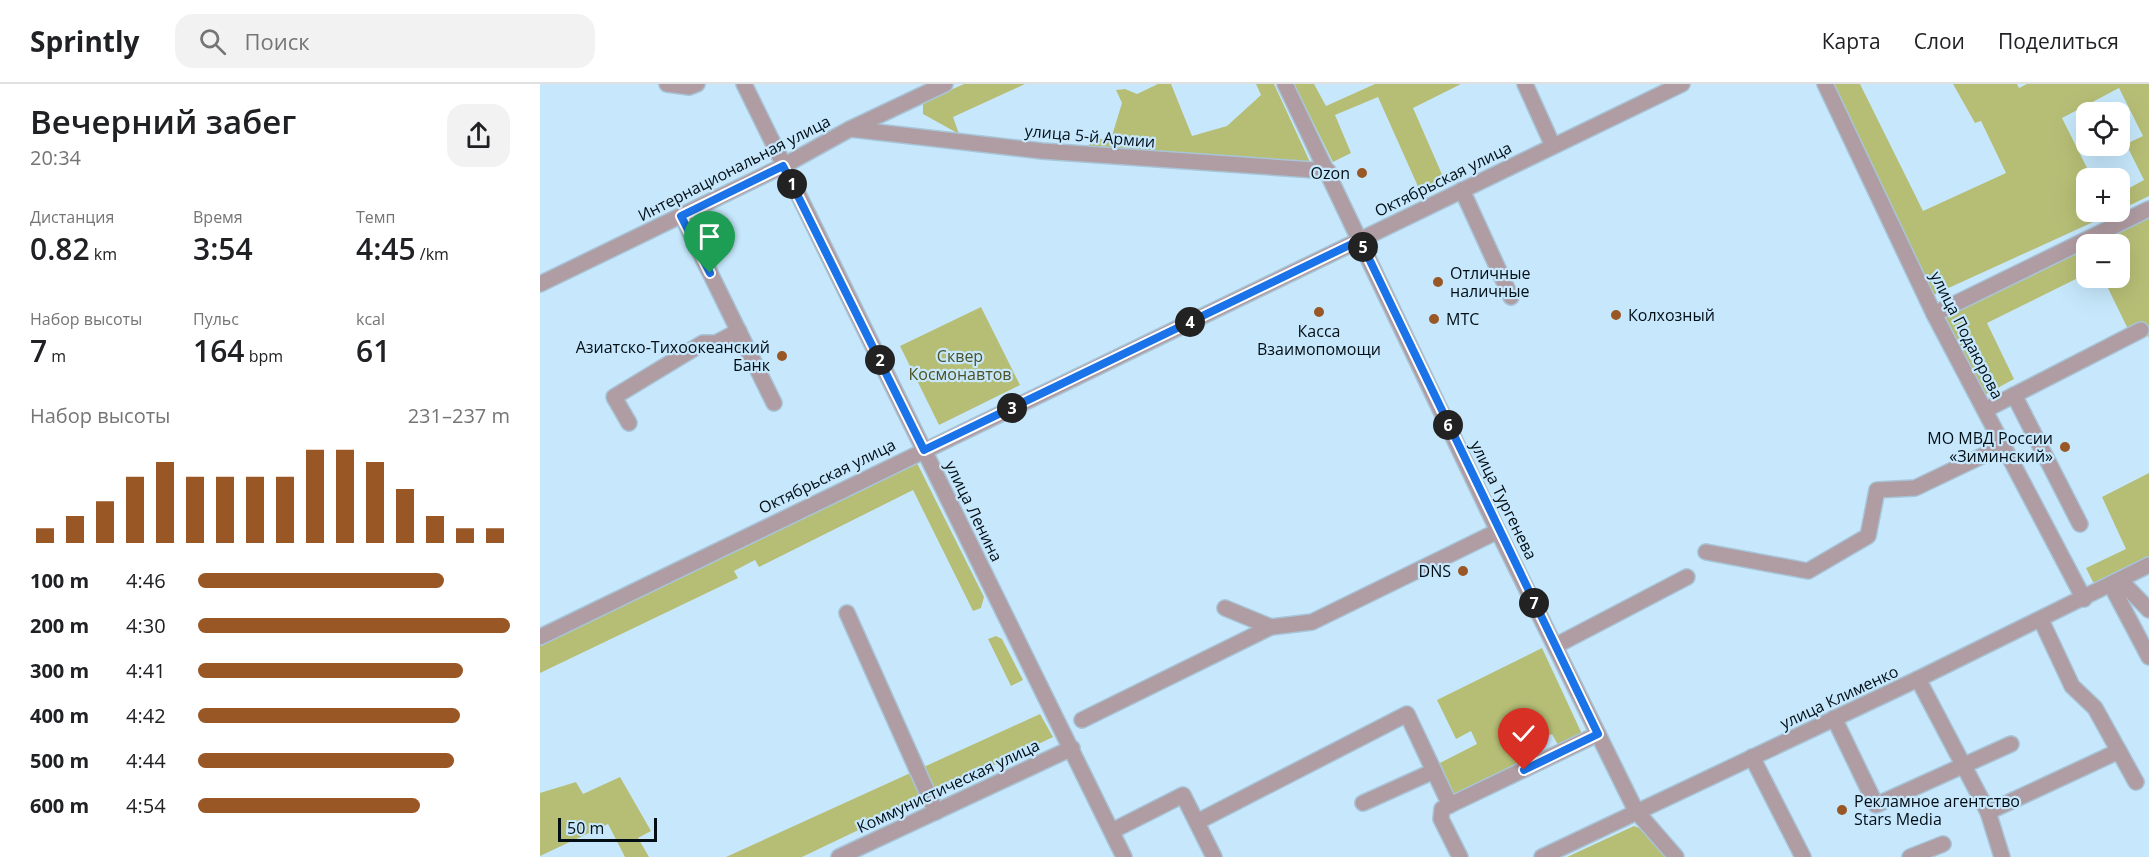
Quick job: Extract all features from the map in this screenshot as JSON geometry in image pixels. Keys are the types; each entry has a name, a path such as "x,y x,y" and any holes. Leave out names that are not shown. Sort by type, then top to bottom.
{"street":[{"path":"667,84 688,87 697,84"},
{"name":"улица Ленина","path":"744,84 1124,857"},
{"name":"Интернациональная улица","path":"540,284 945,84"},
{"name":"улица Тургенева","path":"1285,84 1498,531 1636,811 1676,857"},
{"path":"1525,84 1553,146"},
{"name":"улица Подаюрова","path":"1826,84 1934,314 2084,599"},
{"name":"Октябрьская улица","path":"540,637 1676,85"},
{"name":"улица 5-й Армии","path":"850,129 1042,151 1328,171"},
{"path":"1462,190 1511,297"},
{"path":"1934,314 2149,209"},
{"path":"681,216 774,403"},
{"path":"1985,410 2141,330"},
{"path":"629,423 614,397 703,343 716,343 739,331"},
{"path":"2014,395 2080,524"},
{"path":"1706,552 1808,571 1868,536 1877,490 1915,488 2004,446"},
{"path":"1082,720 1271,627 1312,622 1498,531"},
{"name":"улица Клименко","path":"1542,857 2041,620 2149,565"},
{"path":"1555,646 1687,578"},
{"path":"2116,583 2149,610"},
{"path":"2116,583 2149,657"},
{"path":"1225,608 1271,627"},
{"path":"847,613 936,812"},
{"path":"2041,620 2072,686 2095,708 2136,782"},
{"path":"1918,679 1988,812 2002,857"},
{"path":"1197,822 1407,714 1450,805"},
{"path":"1834,718 1876,805 2011,744"},
{"path":"1461,857 1441,819 1442,809 1598,734"},
{"name":"Коммунистическая улица","path":"839,857 1072,748"},
{"path":"1988,812 2119,751"},
{"path":"1752,757 1803,857"},
{"path":"1363,803 1434,771"},
{"path":"1112,831 1183,795 1214,857"},
{"path":"1910,857 1943,844"}],"green space":[{"path":"964,84 1025,84 953,117 959,134 923,114 923,102"},
{"path":"1158,84 1171,84 1192,136 1227,126 1261,95 1256,84 1274,84 1310,162 1089,146 1089,139 1111,139 1122,103 1116,90 1125,89 1137,94"},
{"path":"1294,84 1314,84 1326,106 1375,84 1461,84 1413,108 1444,179 1420,191 1378,97 1335,115 1351,153 1333,162"},
{"path":"1832,84 1860,84 1923,211 2006,173 1981,121 1975,123 1953,84 2017,84 2019,88 2027,84 2149,84 2149,196 2130,205 2130,188 2144,180 2130,152 2130,142 2143,136 2130,110 2130,102 2126,102 2119,88 2092,102 2076,102 2076,111 2062,118 2076,146 2076,156 2081,156 2087,168 2076,168 2076,222 2093,222 1931,296"},
{"path":"2149,216 2149,338 2143,325 2129,331 2108,288 2130,288 2130,234 2110,234"},
{"path":"2076,250 2076,279 1987,323 2014,379 1981,397 1938,315"},
{"name":"Сквер Космонавтов","path":"981,307 1020,385 939,425 900,346"},
{"path":"917,463 984,597 981,608 973,611 913,490 759,567 755,560 734,571 738,578 540,673 540,646"},
{"path":"2149,473 2149,557 2094,584 2086,568 2126,549 2102,497"},
{"path":"996,636 1002,639 1023,680 1011,686 988,639"},
{"path":"1542,648 1582,734 1558,745 1552,734 1528,745 1534,759 1453,799 1436,765 1477,744 1471,731 1456,739 1437,700"},
{"path":"1040,714 1053,737 802,857 726,857"},
{"path":"620,777 651,831 638,838 649,857 625,857 608,824 540,856 540,793 576,782 583,794"},
{"path":"1634,826 1641,829 1665,857 1567,857"}],"place":[{"name":"Ozon","path":"1362,173"},
{"name":"Отличные наличные","path":"1438,282"},
{"name":"Касса Взаимопомощи","path":"1319,312"},
{"name":"Колхозный","path":"1616,315"},
{"name":"МТС","path":"1434,319"},
{"name":"Азиатско-Тихоокеанский Банк","path":"782,356"},
{"name":"МО МВД России «Зиминский»","path":"2065,447"},
{"name":"DNS","path":"1463,571"},
{"name":"Рекламное агентство Stars Media","path":"1842,810"}],"route":[{"path":"710,273 681,216 783,166 924,450 1360,240 1498,531 1598,734 1524,770"}]}
